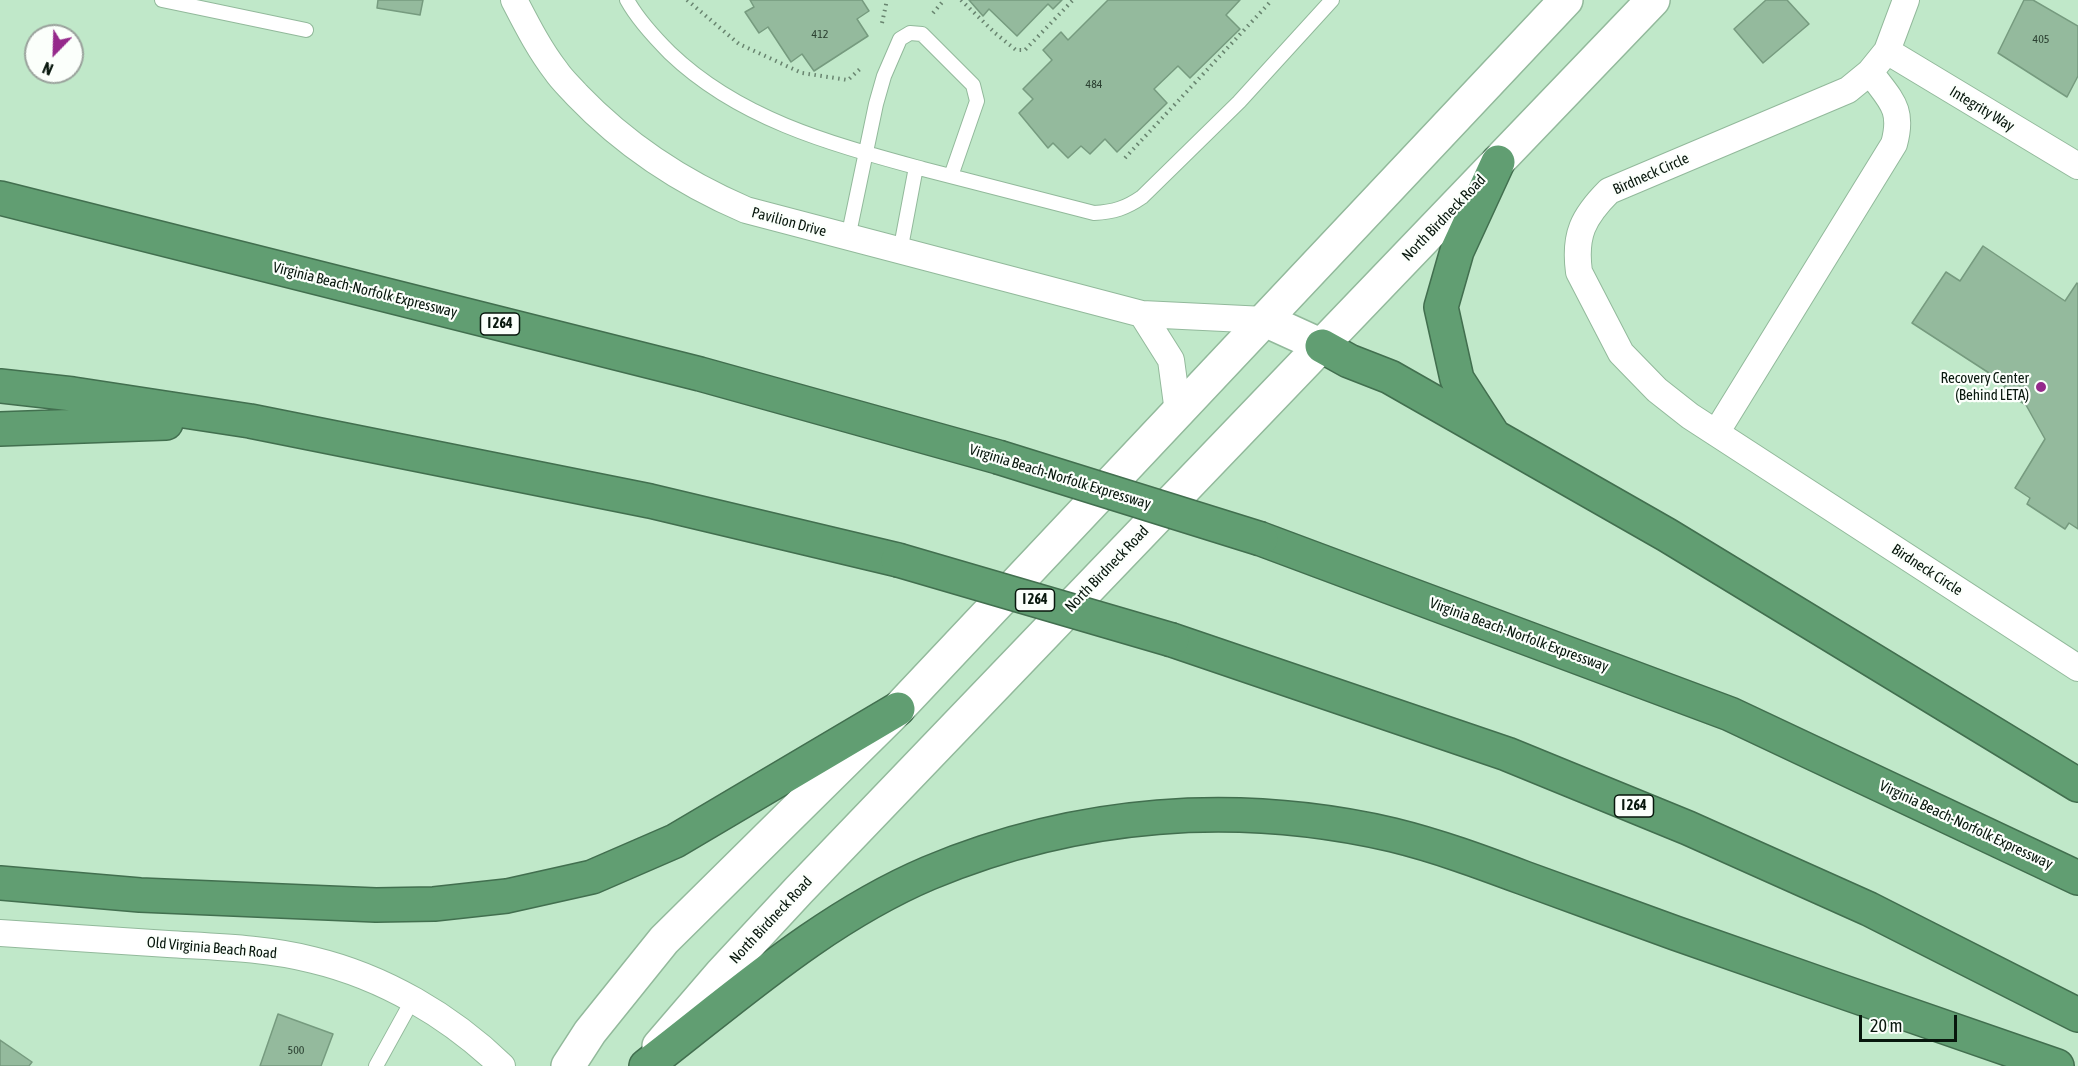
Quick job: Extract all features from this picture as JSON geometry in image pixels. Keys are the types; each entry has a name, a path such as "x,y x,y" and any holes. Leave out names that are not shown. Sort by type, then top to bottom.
{"highway":[{"path":"1495,437 1457,379 1441,307 1457,252 1498,162"},
{"name":"Virginia Beach-Norfolk Expressway","path":"0,198 700,374 998,457 1261,539 1730,714 2078,878"},
{"path":"1322,346 1349,361 1390,377 1667,535 2078,785"},
{"name":"I 264","path":"0,386 73,394 250,421 650,501 897,560 1172,640 1507,754 1688,828 1869,909 2078,1015"},
{"path":"0,429 250,421"},
{"path":"0,883 140,895 376,905 434,904 507,896 592,877 675,841 898,709"},
{"path":"644,1066 813,937 864,905 928,874 996,849 1064,830 1134,818 1191,814 1248,815 1321,821 1394,836 1466,856 1677,934 2057,1066"}],"main road":[{"path":"568,1066 590,1032 664,940 898,709 1566,0"},
{"name":"North Birdneck Road","path":"644,1066 721,974 799,890 1653,0"},
{"name":"Pavilion Drive","path":"1265,320 1322,346"}],"street":[{"name":"Pavilion Drive","path":"514,0 534,38 557,73 599,117 659,164 713,196 746,210 1142,314 1265,320"},
{"name":"Birdneck Circle","path":"1906,0 1887,51 1870,72 1848,90 1609,191 1592,208 1580,234 1577,258 1579,272 1621,353 1657,390 1690,416 2078,668"},
{"name":"Integrity Way","path":"1887,51 2078,166"},
{"path":"1716,433 1894,144 1898,129 1897,109 1870,72"},
{"path":"1142,314 1171,360 1178,412"},
{"name":"Old Virginia Beach Road","path":"0,933 256,949 315,960 370,979 413,999 486,1051 502,1066"}],"lane":[{"path":"162,0 306,30"},
{"path":"627,0 654,38 683,65 733,102 789,129 866,154 1094,213 1112,212 1128,207 1142,197 1239,102 1332,0"},
{"path":"848,238 884,76 900,39 910,33 922,34 973,85 977,101 951,176"},
{"path":"900,252 916,167"},
{"path":"376,1066 413,999"}],"path":[{"path":"687,0 739,44 802,73 848,80 863,66"},
{"path":"880,30 887,0"},
{"path":"962,0 1016,50 1024,50 1073,0"},
{"path":"1125,158 1272,0"}],"building":[{"path":"378,0 423,0 420,15 377,8"},
{"path":"750,0 862,0 869,11 857,19 868,36 814,71 802,54 791,62 768,27 759,33 745,12 754,7"},
{"path":"969,0 1062,0 1053,9 1048,4 1017,36 989,9 983,16"},
{"path":"1108,0 1240,0 1226,15 1240,29 1190,78 1178,66 1154,89 1167,103 1117,152 1105,139 1090,154 1081,146 1068,158 1053,143 1048,148 1019,113 1033,99 1023,89 1052,60 1043,50 1061,32 1068,40"},
{"path":"1766,0 1787,0 1809,24 1763,63 1734,29"},
{"path":"2024,0 2033,0 2078,26 2078,76 2067,97 1998,53"},
{"name":"Recovery Center (Behind LETA)","path":"1983,246 2065,301 2078,284 2078,529 2069,523 2065,529 2027,504 2030,498 2015,488 2045,439 2026,405 2002,390 2006,384 1912,323 1946,272 1960,281"},
{"path":"278,1014 333,1034 321,1066 260,1066"},
{"path":"0,1040 32,1062 29,1066 0,1066"}],"place":[{"name":"Recovery Center (Behind LETA)","path":"2041,387"}]}
